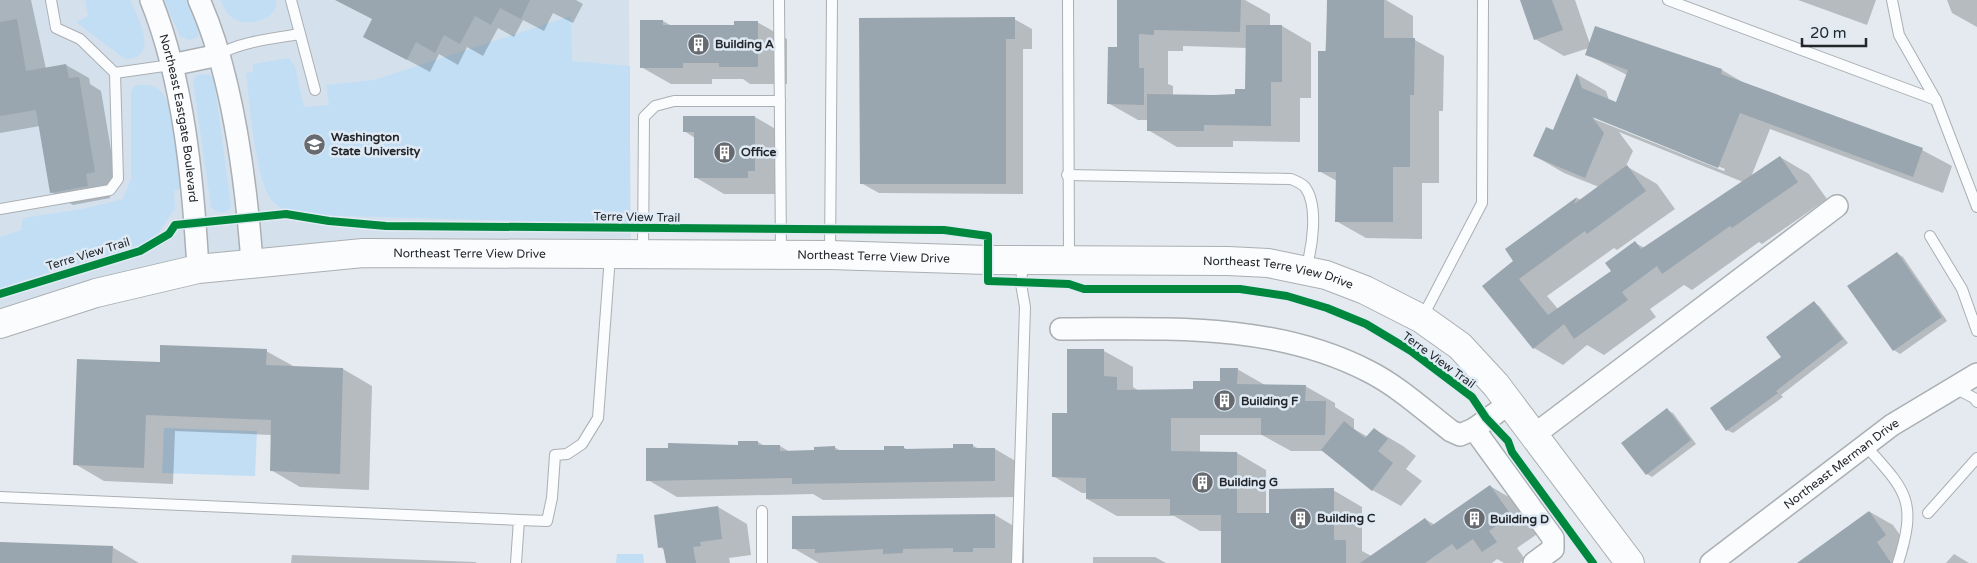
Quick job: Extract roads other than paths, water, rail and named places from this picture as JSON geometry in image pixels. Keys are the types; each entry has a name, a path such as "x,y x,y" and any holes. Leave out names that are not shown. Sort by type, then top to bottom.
{"main road":[{"name":"Northeast Terre View Drive","path":"0,324 96,293 198,269 252,262 363,253 830,255 1268,263 1306,270 1366,290 1422,319 1460,346 1510,403 1630,563"}],"street":[{"name":"Northeast Eastgate Boulevard","path":"151,0 171,65 190,154 198,269"},
{"path":"199,0 210,24 219,55 247,209 252,262"},
{"path":"171,65 219,55"},
{"path":"1534,435 1836,206"},
{"path":"1061,328 1214,332 1287,340 1331,354 1369,371 1401,392 1456,434 1464,434 1474,429 1510,403"},
{"name":"Northeast Merman Drive","path":"1711,563 1865,445 1953,387 1977,374"},
{"path":"1474,429 1553,538 1553,549 1534,563"}],"lane":[{"path":"0,209 100,192 114,186 118,179 115,73 80,39 56,28 51,0"},
{"path":"291,0 315,90"},
{"path":"779,0 781,255"},
{"path":"830,255 832,0"},
{"path":"1068,0 1067,175 1069,260"},
{"path":"1422,319 1482,203 1483,0"},
{"path":"1668,0 1936,100"},
{"path":"1892,0 1898,35 1936,100 1977,207"},
{"path":"219,55 225,51 264,40 300,34"},
{"path":"115,73 171,65"},
{"path":"643,254 644,117 655,106 674,101 780,101"},
{"path":"1067,175 1291,179 1304,186 1310,198 1313,243 1306,270"},
{"path":"1930,236 1962,289 1977,332"},
{"path":"0,497 547,520 552,498 555,455 567,454 582,444 598,418 610,255"},
{"path":"1017,563 1025,307 1021,284 1023,260"},
{"path":"1953,387 1974,398 1977,402"},
{"path":"1865,445 1895,478 1907,500 1907,535 1898,563"},
{"path":"1928,513 1977,458"},
{"path":"762,511 762,563"},
{"path":"516,563 519,520"}],"place":[{"name":"Building A","path":"699,44"},
{"name":"Washington State University","path":"315,144"},
{"name":"Office","path":"725,152"},
{"name":"Building F","path":"1225,401"},
{"name":"Building G","path":"1203,482"},
{"name":"Building C","path":"1301,518"},
{"name":"Building D","path":"1474,519"}]}
